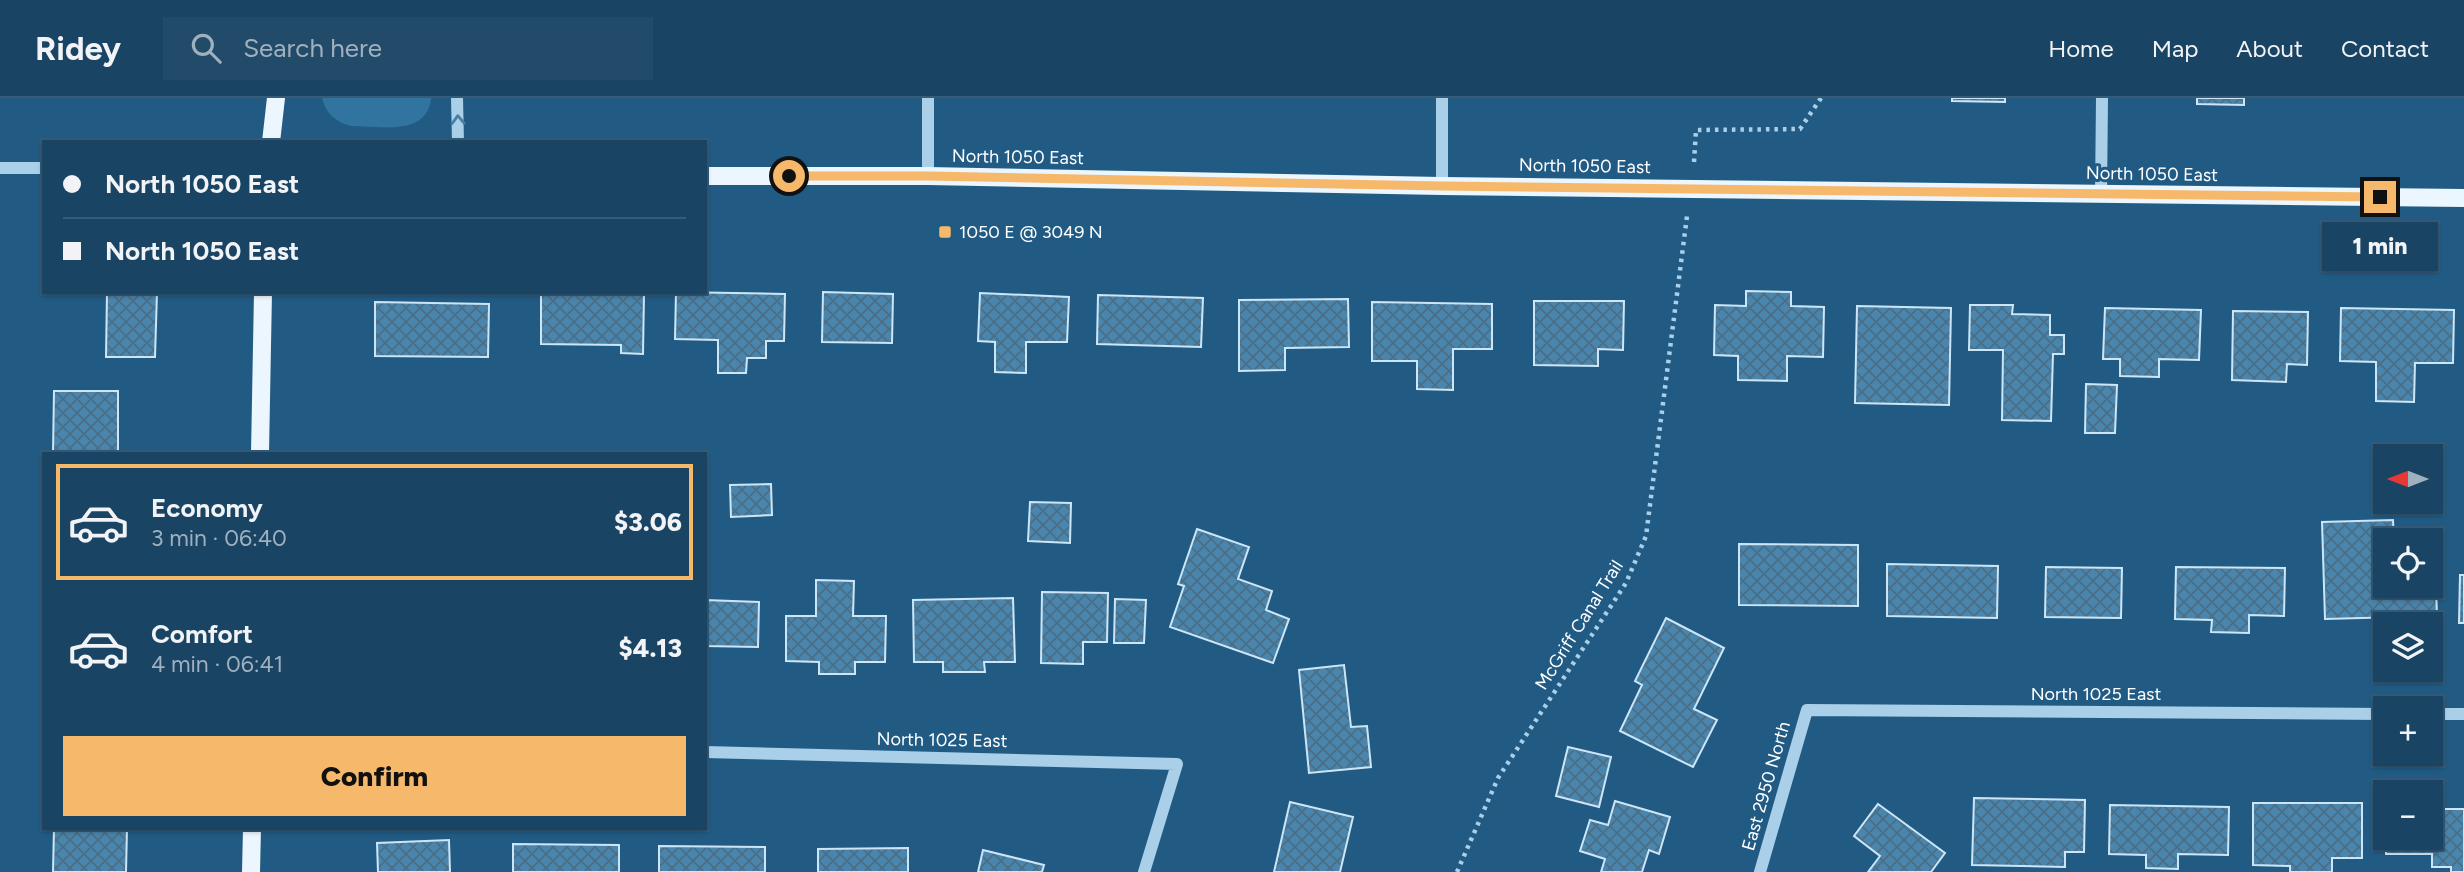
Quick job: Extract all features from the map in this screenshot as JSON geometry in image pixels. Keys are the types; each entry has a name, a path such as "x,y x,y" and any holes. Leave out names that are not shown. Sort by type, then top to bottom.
{"main road":[{"path":"271,140 276,98"},
{"name":"North 1050 East","path":"707,176 928,176 1442,186 2464,198"},
{"path":"260,452 263,294"},
{"path":"251,872 252,830"}],"street":[{"path":"457,98 458,140"},
{"path":"928,98 928,176"},
{"path":"1442,98 1442,186"},
{"path":"2101,194 2102,98"},
{"path":"0,168 42,168"},
{"name":"North 1025 East","path":"1807,710 2373,714"},
{"name":"East 2950 North","path":"1760,872 1807,710"},
{"path":"2443,714 2464,714"},
{"name":"North 1025 East","path":"707,752 1177,764 1144,872"}],"path":[{"path":"1696,130 1800,129 1821,98"},
{"name":"McGriff Canal Trail","path":"1457,872 1498,778 1626,583 1646,536 1681,247"}],"shaded area":[{"path":"322,98 431,98 428,110 421,119 400,127 387,127 351,126 340,122 326,108"}],"building":[{"path":"1952,98 2005,98 2005,102 1952,101"},
{"path":"2197,98 2244,98 2244,105 2197,104"},
{"path":"1746,291 1791,292 1791,306 1824,307 1823,357 1787,356 1787,381 1738,380 1738,356 1714,355 1715,305 1746,306"},
{"path":"823,292 893,294 892,343 822,342"},
{"path":"980,293 1069,297 1067,342 1026,342 1026,373 995,372 995,342 978,341"},
{"path":"107,294 157,294 155,357 106,357"},
{"path":"541,294 644,294 643,354 621,353 621,345 541,344"},
{"path":"676,294 785,294 784,341 766,341 766,358 747,358 746,373 718,373 718,340 675,339"},
{"path":"1098,295 1203,298 1201,347 1097,344"},
{"path":"1348,299 1349,347 1285,348 1285,370 1239,371 1239,300"},
{"path":"1534,301 1624,301 1623,350 1598,349 1598,366 1534,365"},
{"path":"375,302 489,304 488,357 375,356"},
{"path":"1372,302 1492,304 1492,349 1453,349 1453,390 1417,389 1417,361 1372,361"},
{"path":"1970,305 2013,305 2012,314 2050,315 2050,335 2064,335 2064,354 2053,354 2051,421 2002,420 2003,350 1969,350"},
{"path":"1857,306 1951,308 1949,405 1855,403"},
{"path":"2105,308 2201,310 2199,360 2159,359 2159,377 2120,376 2120,359 2103,359"},
{"path":"2341,308 2454,310 2453,363 2415,363 2414,402 2376,401 2376,362 2340,361"},
{"path":"2233,311 2308,312 2307,365 2287,364 2286,382 2232,380"},
{"path":"2086,384 2117,385 2115,433 2085,433"},
{"path":"54,391 118,391 118,452 53,452"},
{"path":"771,484 772,515 731,517 730,485"},
{"path":"1030,502 1071,503 1070,543 1028,541"},
{"path":"2393,520 2393,528 2373,528 2373,598 2436,598 2437,612 2373,612 2373,618 2325,619 2322,522"},
{"path":"1197,529 1249,547 1238,579 1272,591 1266,610 1289,619 1273,663 1170,627 1184,586 1178,584"},
{"path":"1739,544 1858,545 1858,606 1739,605"},
{"path":"1887,564 1998,566 1997,618 1887,616"},
{"path":"2046,567 2122,568 2121,618 2045,617"},
{"path":"2176,567 2285,568 2284,616 2249,615 2249,633 2211,632 2212,620 2175,619"},
{"path":"2460,575 2464,575 2464,623 2459,623"},
{"path":"816,580 854,581 853,616 886,616 885,662 855,662 855,674 819,674 819,662 786,661 786,616 816,616"},
{"path":"1042,592 1108,593 1107,642 1083,642 1083,664 1041,663"},
{"path":"1013,598 1015,662 984,662 985,672 943,672 943,662 914,662 913,600"},
{"path":"1115,599 1146,600 1144,643 1114,643"},
{"path":"707,600 759,602 758,647 707,646"},
{"path":"1666,618 1724,648 1694,709 1717,720 1693,767 1620,731 1642,685 1635,681"},
{"path":"1344,665 1351,727 1367,726 1371,767 1309,773 1299,670"},
{"path":"1568,747 1611,757 1599,807 1556,796"},
{"path":"1974,798 2085,800 2084,852 2065,852 2065,867 1972,865"},
{"path":"1615,801 1670,817 1659,854 1649,850 1642,872 1601,872 1605,859 1580,851 1590,820 1608,825"},
{"path":"1290,802 1353,817 1340,872 1274,872"},
{"path":"2253,803 2362,803 2362,858 2332,858 2332,872 2290,872 2290,866 2253,865"},
{"path":"1878,804 1945,853 1931,872 1868,872 1880,856 1854,836"},
{"path":"2110,805 2229,807 2228,855 2178,854 2178,869 2146,868 2146,855 2109,854"},
{"path":"2443,809 2464,809 2464,872 2451,872 2451,867 2432,867 2432,854 2386,854 2386,850 2443,850"},
{"path":"54,830 127,830 126,872 53,872"},
{"path":"449,840 450,872 378,872 377,843"},
{"path":"513,844 619,845 619,872 513,872"},
{"path":"659,846 765,847 765,872 659,872"},
{"path":"908,848 908,872 818,872 818,849"},
{"path":"983,850 1044,865 1042,872 978,872"}],"place":[{"name":"1050 E @ 3049 N","path":"945,232"}],"route":[{"path":"789,176 2380,197"}]}
